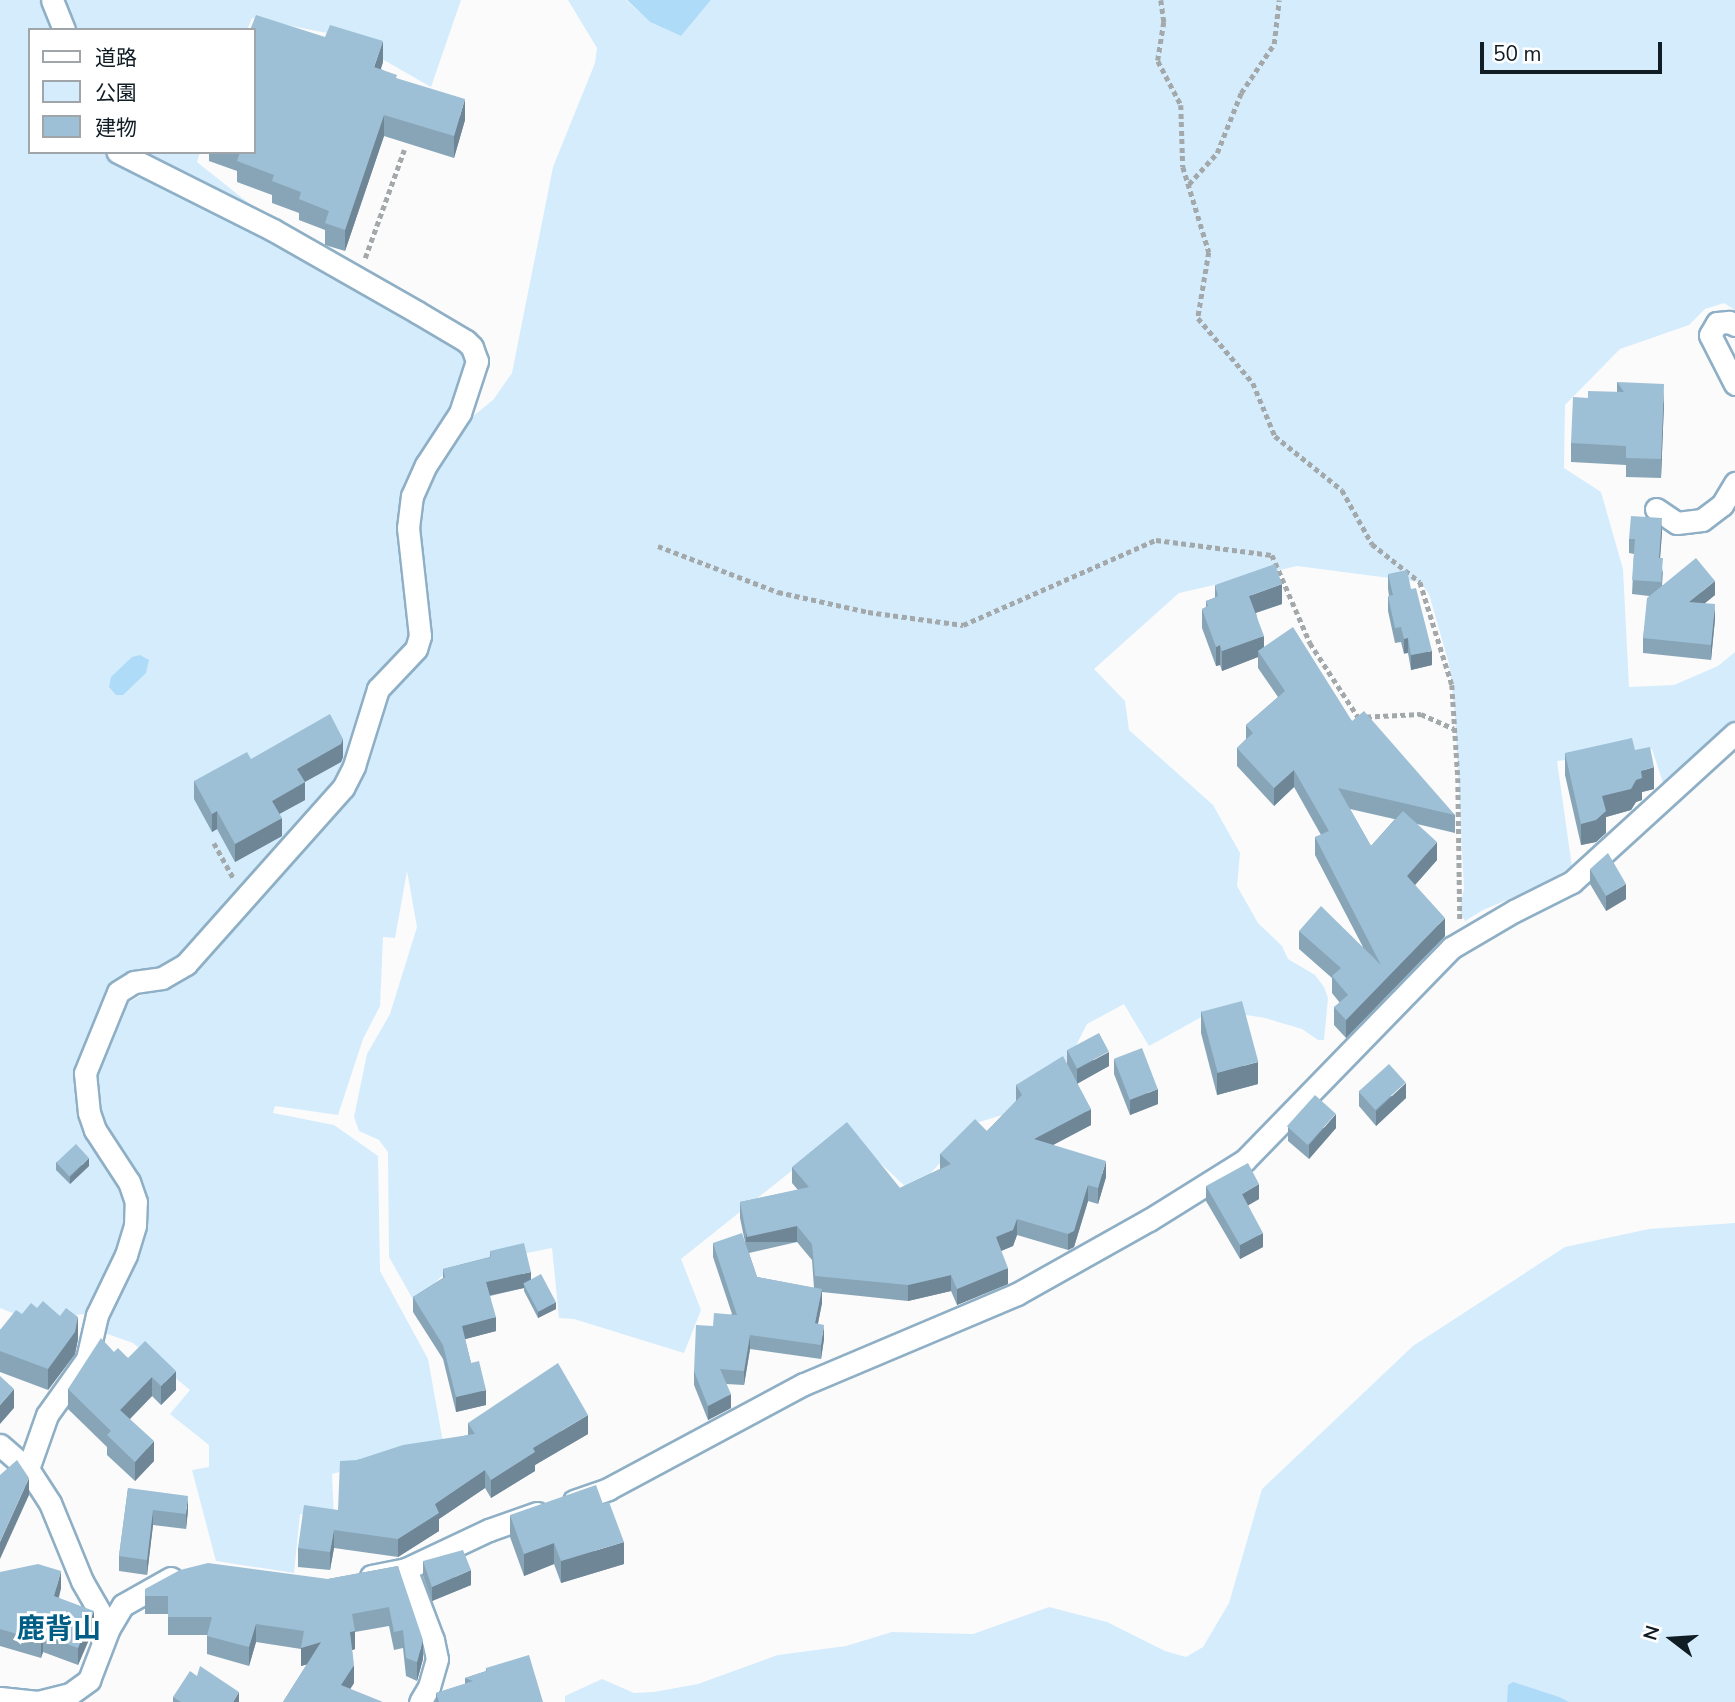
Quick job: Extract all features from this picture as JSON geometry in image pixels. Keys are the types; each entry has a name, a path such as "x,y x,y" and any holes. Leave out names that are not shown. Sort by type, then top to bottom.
{"street":[{"path":"52,0 63,28"},
{"path":"28,1469 47,1415 87,1359 97,1315 126,1255 135,1225 136,1202 130,1182 96,1130 85,1096 85,1073 104,1033 113,1000 134,982 162,978 186,964 343,788 354,766 378,689 416,649 421,636 408,528 412,496 426,465 460,414 477,368 476,355 466,341 262,224 122,154"},
{"path":"1735,325 1729,322 1717,323 1710,335 1735,384"},
{"path":"1656,509 1678,523 1702,520 1722,505 1735,483"},
{"path":"355,1579 406,1569 488,1530 608,1489 804,1384 1017,1294 1149,1220 1245,1160 1372,1027 1462,941 1572,882 1735,733"},
{"path":"0,1445 28,1469 50,1503 82,1581 109,1628"},
{"path":"406,1569 433,1640 437,1659 429,1687 420,1702"},
{"path":"0,1698 38,1702 70,1694 89,1680 109,1628 123,1605 147,1589 196,1570"}],"path":[{"path":"1161,0 1164,22 1158,61 1181,105 1183,167 1209,252 1198,318 1253,383 1275,436 1342,491 1372,544 1420,582 1451,685 1462,941"},
{"path":"1188,184 1217,153 1241,93 1274,44 1279,0"},
{"path":"358,280 404,150"},
{"path":"658,546 778,592 868,612 963,625 1156,540 1272,555 1310,643 1358,717 1421,714 1454,729"},
{"path":"214,843 245,899"}],"green space":[{"path":"0,0 39,0 53,28 28,28 28,154 110,154 126,171 209,203 458,345 470,359 454,412 421,463 415,634 337,787 180,963 120,984 79,1071 130,1201 126,1239 91,1313 33,1321 0,1308"},
{"path":"58,0 461,0 431,87 342,36 252,18 248,28 69,28"},
{"path":"568,0 626,0 650,22 681,36 711,0 1735,0 1735,310 1724,303 1705,309 1689,325 1620,349 1565,405 1564,468 1601,492 1623,569 1629,687 1674,685 1718,666 1735,652 1735,721 1664,786 1652,749 1557,761 1572,867 1465,921 1459,910 1464,889 1455,716 1449,664 1429,594 1420,582 1297,566 1179,593 1094,669 1125,701 1129,730 1213,805 1240,853 1237,886 1258,923 1282,946 1288,959 1315,975 1324,987 1328,998 1324,1040 1318,1040 1302,1029 1265,1018 1228,1012 1207,1014 1149,1046 1124,1004 1087,1024 1068,1061 1031,1087 1009,1113 976,1123 930,1174 909,1190 844,1129 681,1259 701,1310 684,1353 574,1319 559,1318 552,1248 450,1268 415,1303 389,1257 388,1152 379,1140 359,1131 354,1117 367,1054 390,1014 417,927 407,871 395,938 383,937 380,1006 363,1039 338,1115 275,1106 273,1113 334,1125 378,1156 380,1271 428,1359 443,1442 332,1474 334,1519 300,1514 294,1573 216,1561 192,1470 209,1467 209,1445 170,1414 190,1390 133,1343 102,1332 104,1317 138,1243 102,1132 92,1075 122,1006 169,980 300,844 386,692 423,652 415,531 425,482 461,426 493,400 512,373 553,167 595,63 597,48"},
{"path":"134,154 199,154 197,162 256,209 173,175"},
{"path":"1735,1223 1735,1702 565,1702 565,1696 602,1679 634,1693 654,1692 698,1684 778,1655 846,1646 892,1632 973,1634 1049,1607 1107,1622 1165,1651 1186,1657 1203,1647 1229,1603 1262,1489 1413,1346 1565,1247 1649,1229"}],"water":[{"path":"627,0 711,0 681,36 650,22"},
{"path":"140,655 149,660 146,673 123,695 116,695 109,687 111,677 132,657"},
{"path":"1513,1682 1569,1702 1507,1702 1508,1685"}],"building":[{"path":"256,15 325,37 330,25 383,41 374,67 397,75 396,78 465,99 454,136 384,115 345,230 325,223 329,211 299,199 301,192 272,181 274,175 237,161 239,154 256,154 256,28 251,28"},
{"path":"1617,382 1664,384 1661,459 1626,458 1626,446 1571,443 1573,397 1588,398 1588,391 1624,392"},
{"path":"1631,516 1662,518 1659,558 1663,558 1661,582 1632,580 1635,539 1629,539"},
{"path":"1696,558 1715,581 1689,602 1715,604 1711,645 1643,638 1647,598"},
{"path":"1275,564 1282,584 1249,596 1264,636 1222,651 1220,645 1216,647 1202,609 1208,606 1206,601 1218,596 1215,585"},
{"path":"1407,570 1411,589 1416,588 1432,651 1411,655 1408,638 1404,639 1401,627 1395,628 1388,596 1393,595 1388,574"},
{"path":"1293,627 1352,721 1364,711 1455,815 1338,788 1371,846 1403,811 1437,842 1407,876 1445,918 1346,1020 1334,1007 1348,995 1332,976 1341,968 1299,931 1321,906 1381,965 1315,837 1329,831 1294,770 1274,788 1237,748 1253,733 1246,725 1285,691 1258,651"},
{"path":"330,714 343,739 341,744 297,769 305,782 272,801 282,818 235,844 217,811 212,814 194,781 247,752 251,759"},
{"path":"1632,738 1635,750 1650,747 1654,767 1641,771 1642,778 1636,780 1631,789 1602,796 1606,811 1596,820 1581,824 1565,753"},
{"path":"1608,853 1626,884 1606,896 1590,869"},
{"path":"1242,1001 1258,1062 1218,1073 1201,1012"},
{"path":"1099,1033 1109,1052 1077,1068 1067,1050"},
{"path":"1142,1048 1158,1089 1130,1100 1114,1059"},
{"path":"1063,1056 1091,1109 1034,1139 1106,1161 1098,1188 1088,1185 1074,1231 1068,1234 1017,1219 1013,1230 996,1237 1008,1268 957,1289 951,1275 908,1285 815,1276 812,1244 797,1226 747,1237 740,1202 809,1187 792,1167 847,1122 900,1188 951,1164 940,1154 975,1119 987,1131 1022,1095 1016,1085"},
{"path":"1389,1064 1406,1083 1375,1110 1359,1091"},
{"path":"1315,1095 1336,1114 1308,1145 1287,1126"},
{"path":"76,1144 89,1158 69,1176 56,1162"},
{"path":"1248,1163 1259,1184 1242,1194 1263,1233 1240,1245 1206,1186"},
{"path":"742,1233 757,1277 822,1289 815,1323 824,1325 821,1345 750,1335 744,1371 720,1369 731,1394 708,1406 694,1371 696,1325 713,1326 714,1313 737,1315 713,1243"},
{"path":"524,1243 531,1272 486,1282 496,1317 462,1326 471,1363 479,1361 486,1390 456,1397 443,1345 413,1297 445,1277 443,1269 491,1257 490,1251"},
{"path":"541,1274 556,1302 538,1312 523,1283"},
{"path":"43,1301 60,1316 66,1308 78,1317 75,1332 48,1369 0,1351 0,1330 16,1310 22,1314 31,1303 37,1308"},
{"path":"101,1338 114,1352 118,1348 128,1358 145,1341 176,1371 161,1386 152,1377 120,1410 154,1441 135,1462 107,1435 111,1431 68,1389"},
{"path":"558,1363 588,1415 533,1448 535,1452 491,1480 485,1470 435,1504 439,1513 398,1539 334,1530 330,1552 298,1548 304,1505 338,1510 340,1461 357,1460 403,1445 475,1434 468,1423"},
{"path":"0,1376 14,1389 0,1405"},
{"path":"17,1460 29,1478 0,1542 0,1475"},
{"path":"596,1485 603,1504 609,1502 624,1542 561,1561 554,1543 524,1554 510,1515"},
{"path":"128,1488 188,1496 186,1514 153,1510 147,1560 119,1556"},
{"path":"463,1550 471,1570 432,1587 423,1561"},
{"path":"208,1563 328,1579 398,1566 423,1640 417,1662 406,1658 403,1630 394,1632 389,1607 352,1614 355,1631 350,1632 354,1665 341,1685 383,1702 283,1702 321,1642 301,1648 304,1631 256,1624 249,1647 207,1636 212,1617 168,1617 168,1596 145,1596 145,1589 180,1570"},
{"path":"38,1564 61,1571 54,1596 94,1611 78,1648 43,1635 41,1641 0,1629 0,1572"},
{"path":"529,1655 543,1702 439,1702 436,1693 473,1681 465,1678 487,1671 486,1668"},
{"path":"200,1666 239,1692 233,1702 181,1702 173,1697 190,1671 197,1676"}],"district":[{"name":"鹿背山","path":"59,1629"}]}
